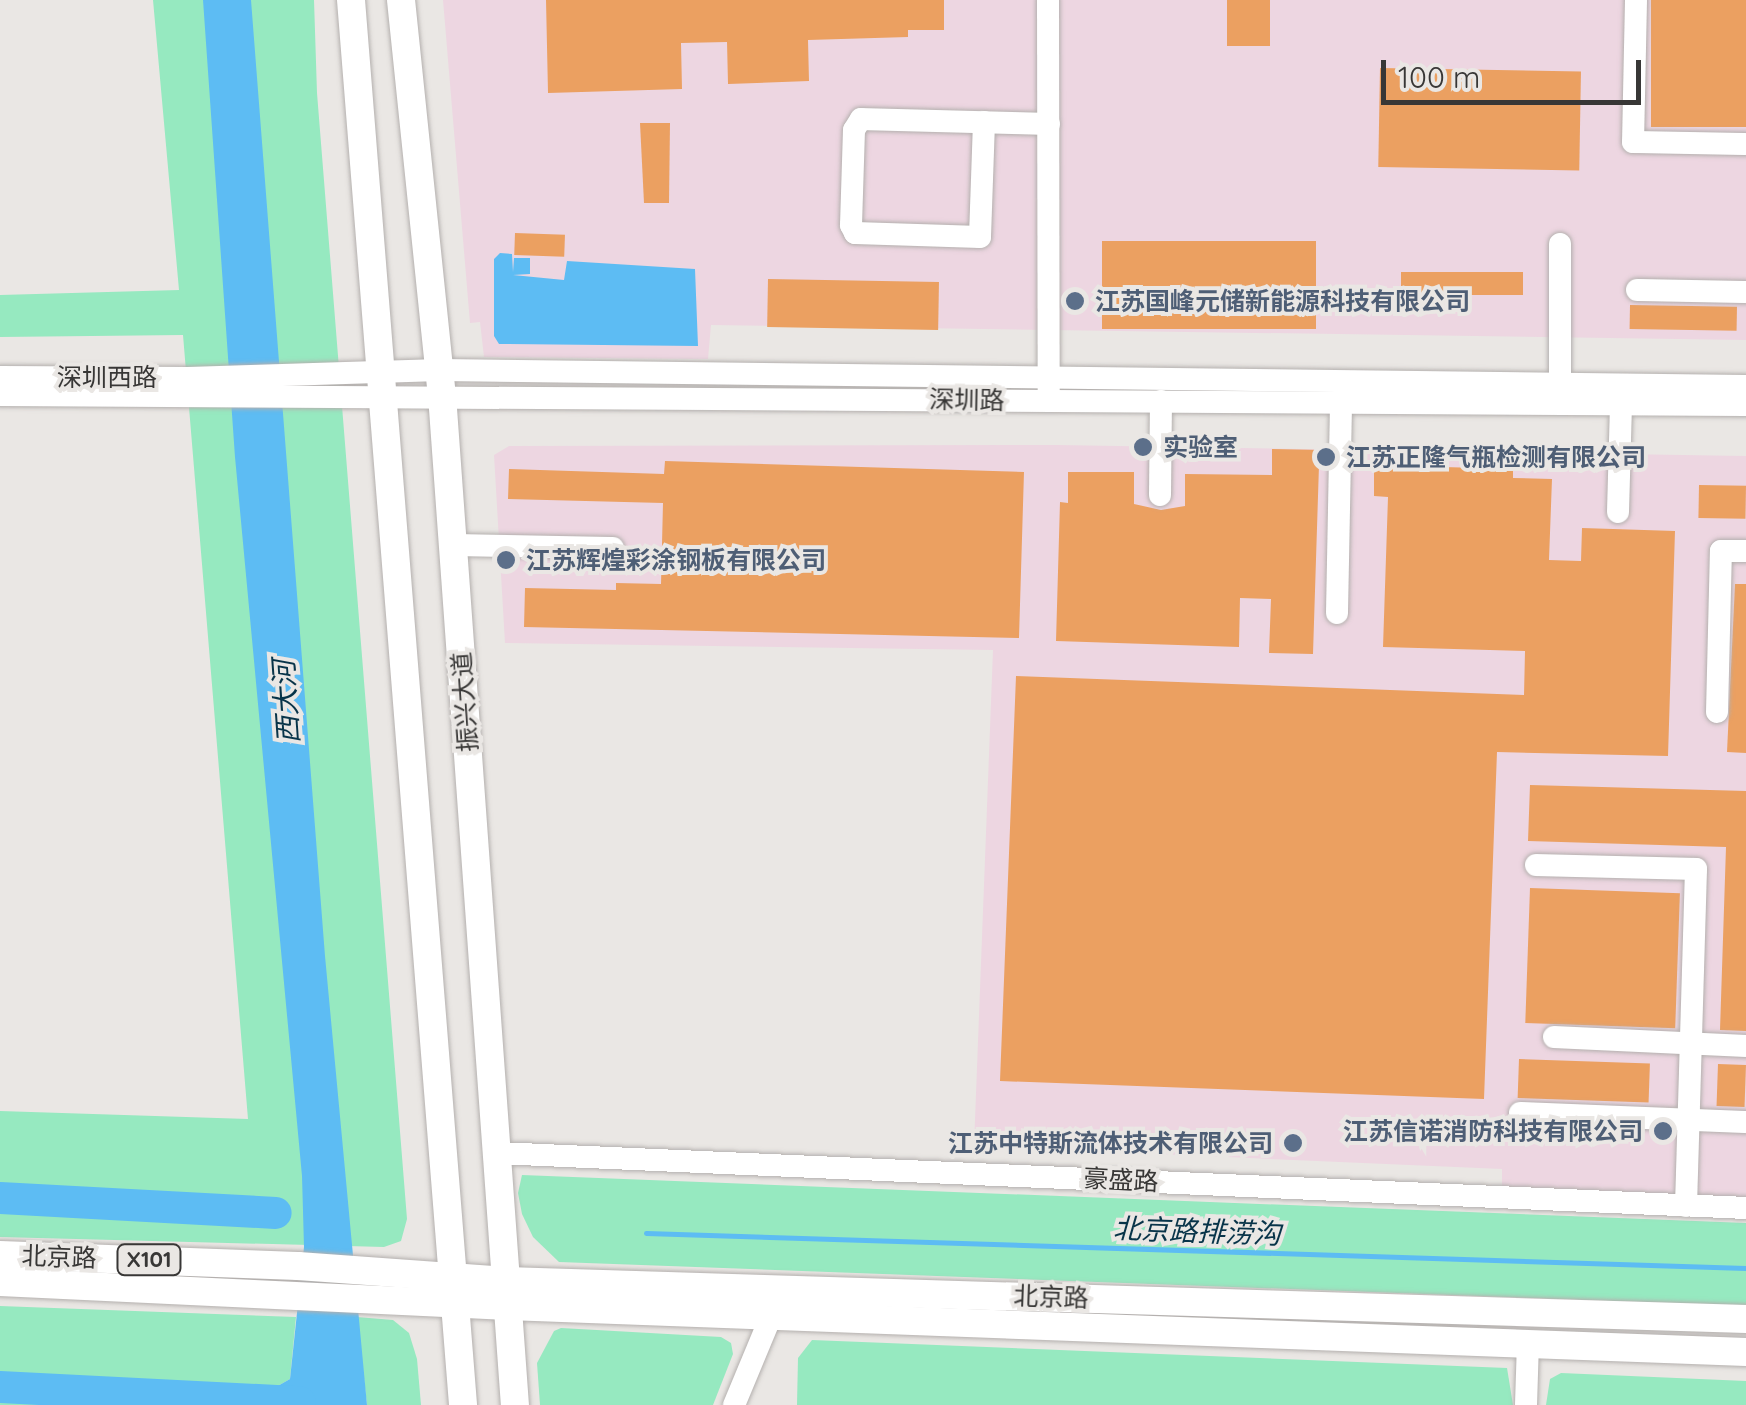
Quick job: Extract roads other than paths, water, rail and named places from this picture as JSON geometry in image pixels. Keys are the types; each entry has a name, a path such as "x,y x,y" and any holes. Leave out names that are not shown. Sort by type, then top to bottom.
{"main road":[{"path":"351,0 463,1405"},
{"name":"振兴大道","path":"401,0 442,382 515,1405"},
{"name":"北京路","path":"0,1255 770,1316 1746,1352"},
{"name":"北京路","path":"0,1282 297,1280"},
{"name":"北京路","path":"507,1294 1746,1319"}],"street":[{"path":"1048,0 1049,389"},
{"path":"1636,0 1633,142 1746,144"},
{"path":"984,122 980,238 855,232 851,221 856,122 984,122 1048,124"},
{"path":"1560,244 1560,394"},
{"path":"1637,290 1746,292"},
{"name":"深圳西路","path":"0,377 193,387"},
{"name":"深圳路","path":"193,387 442,382 1560,394 1622,404 1746,406"},
{"name":"深圳路","path":"1049,389 1161,402 1341,402 1746,386"},
{"name":"深圳西路","path":"0,395 193,387"},
{"path":"1160,495 1161,402"},
{"path":"1337,612 1341,402"},
{"path":"1618,512 1622,404"},
{"path":"453,545 614,548"},
{"path":"1717,712 1722,551 1746,551"},
{"path":"1536,865 1696,869 1686,1206"},
{"path":"1554,1037 1746,1046"},
{"path":"1520,1113 1746,1122"},
{"name":"豪盛路","path":"497,1152 1746,1208"},
{"path":"734,1405 770,1316"},
{"path":"1526,1405 1528,1343"}],"water":[{"name":"西大河","path":"203,0 251,0 325,956 367,1405 254,1405 255,1399 290,1379 304,1247 302,1176 235,457"},
{"path":"500,253 512,254 513,272 514,258 530,258 530,274 513,275 564,280 567,261 695,269 698,346 499,344 494,336 494,259"}],"waterway":[{"path":"0,1198 276,1213"},
{"name":"北京路排涝沟","path":"646,1233 1746,1268"},
{"path":"0,1387 300,1402"}],"place":[{"name":"江苏国峰元储新能源科技有限公司","path":"1075,301"},
{"name":"实验室","path":"1143,447"},
{"name":"江苏正隆气瓶检测有限公司","path":"1326,457"},
{"name":"江苏辉煌彩涂钢板有限公司","path":"506,560"},
{"name":"江苏信诺消防科技有限公司","path":"1663,1131"},
{"name":"江苏中特斯流体技术有限公司","path":"1293,1143"}]}
